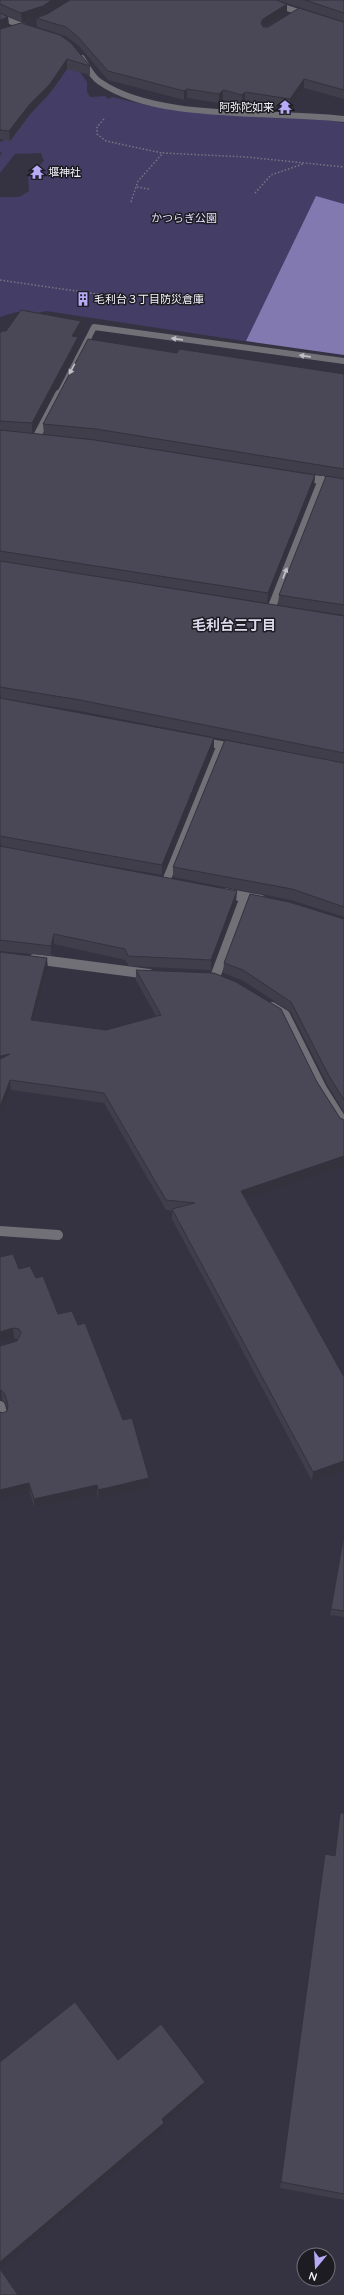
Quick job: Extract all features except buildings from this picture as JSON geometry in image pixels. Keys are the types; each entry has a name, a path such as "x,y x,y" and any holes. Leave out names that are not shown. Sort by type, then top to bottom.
{"street":[{"path":"262,0 318,18"},
{"path":"292,16 298,12"},
{"path":"0,17 21,27"},
{"path":"14,29 21,27 34,27"},
{"path":"78,54 99,82 126,96 149,102 208,111 318,114 344,119"},
{"path":"36,438 94,327 344,361"},
{"path":"293,476 344,484"},
{"path":"271,609 322,480"},
{"path":"191,739 244,749"},
{"path":"166,881 221,745"},
{"path":"216,891 267,901"},
{"path":"227,982 211,977 245,897"},
{"path":"25,958 140,974 163,975"},
{"path":"265,1002 284,1015 322,1089 344,1124"},
{"path":"0,1231 58,1235"}],"path":[{"path":"108,115 97,127 97,134 106,140 163,153 246,157 344,167"},
{"path":"131,202 138,181 163,153"},
{"path":"255,193 266,178 278,171 304,163"},
{"path":"137,187 149,189"},
{"path":"0,280 114,296 128,300"}],"green space":[{"name":"かつらぎ公園","path":"26,61 78,69 87,82 87,92 90,97 105,96 108,99 113,97 141,104 199,111 286,116 344,123 344,335 244,341 46,311 38,313 16,312 0,317 0,197 19,197 29,191 28,176 44,161 41,153 15,154 0,173 0,156 2,153 0,152 0,142 9,138"}],"shaded area":[{"path":"316,196 344,204 344,355 246,341"}],"place":[{"name":"阿弥陀如来","path":"285,107"},
{"name":"堰神社","path":"37,172"},
{"name":"毛利台３丁目防災倉庫","path":"83,299"}],"district":[{"name":"毛利台三丁目","path":"234,625"}]}
